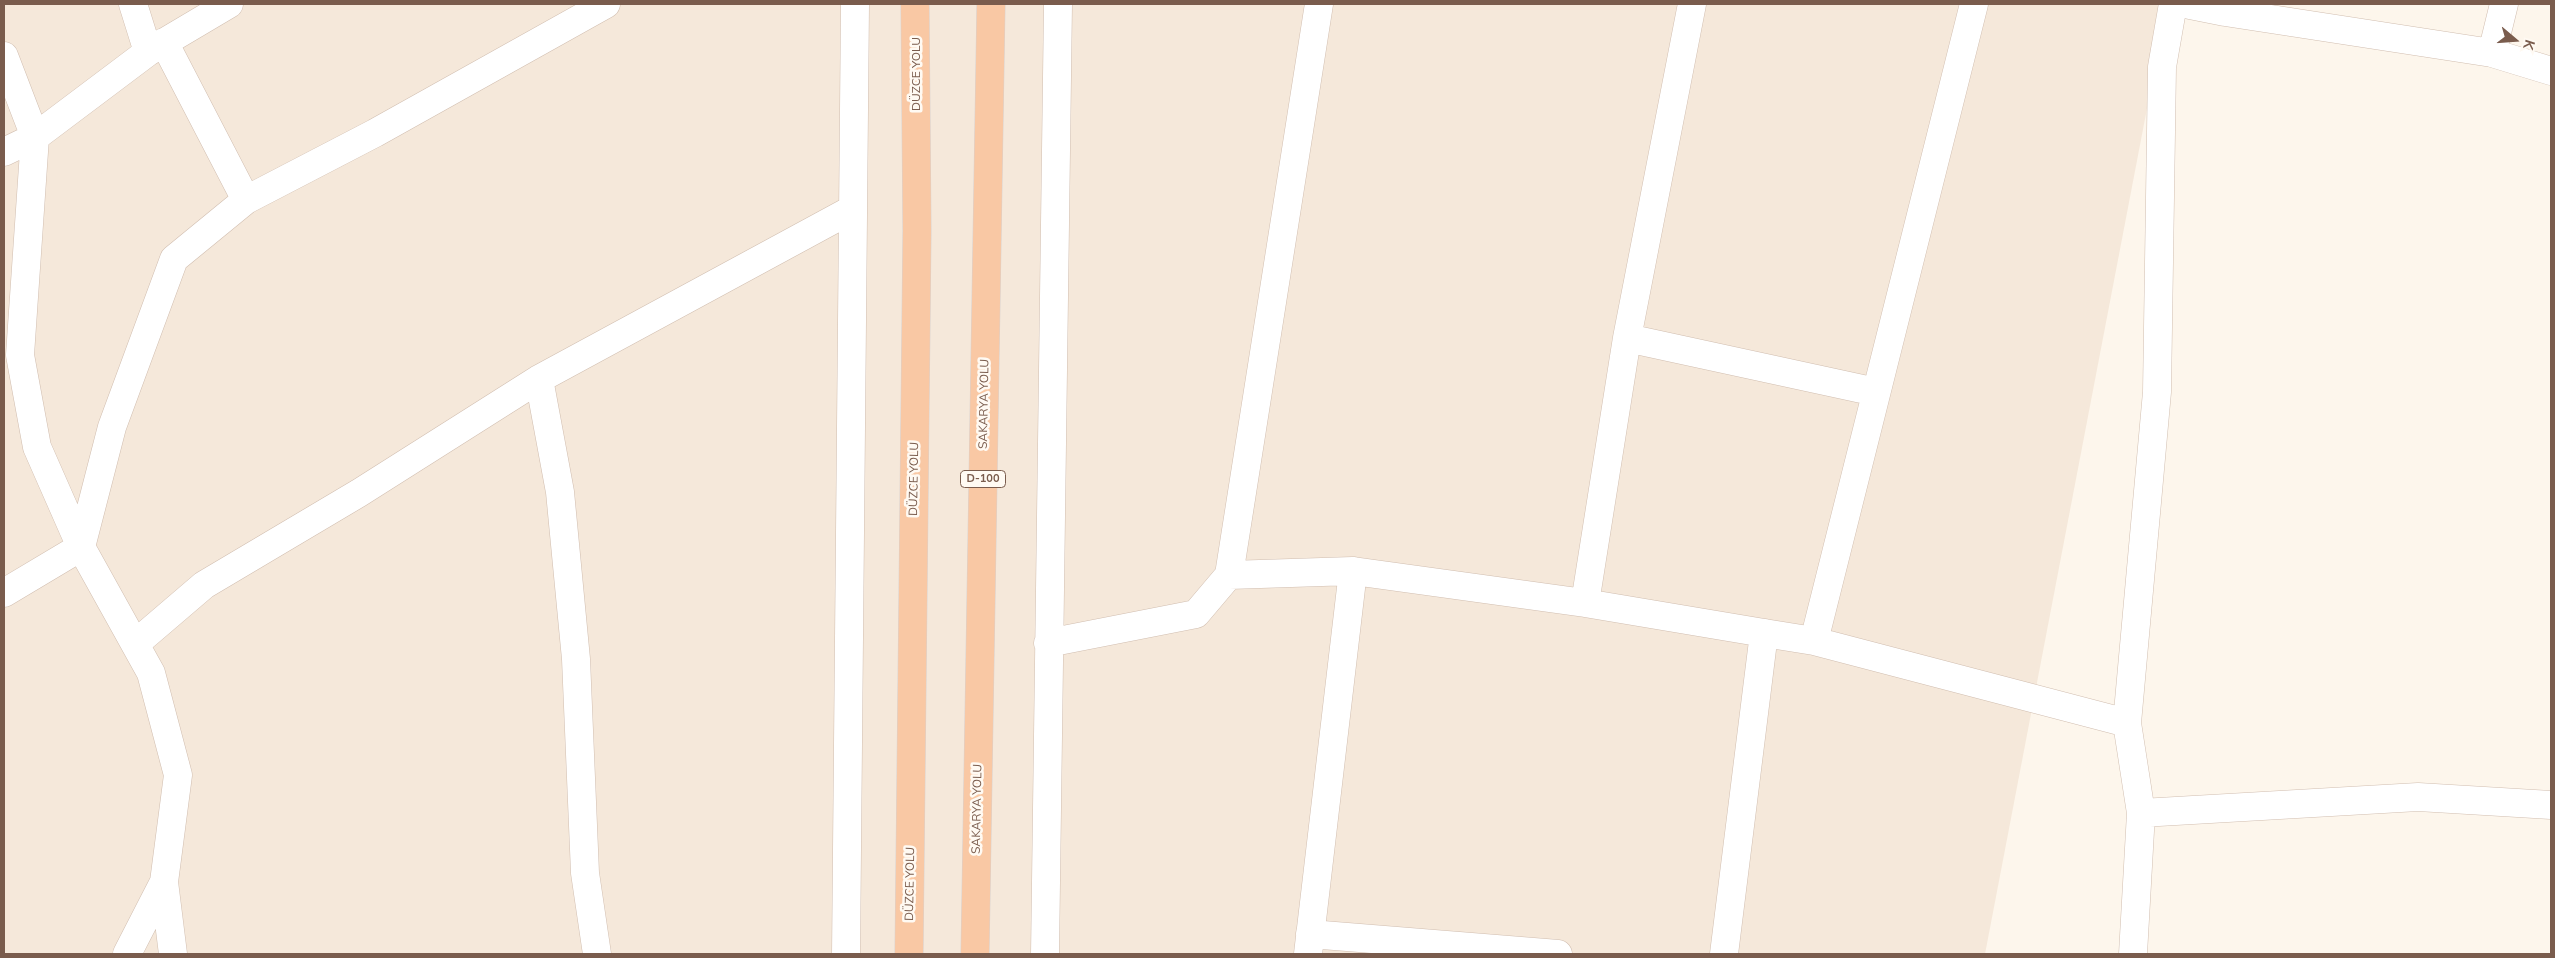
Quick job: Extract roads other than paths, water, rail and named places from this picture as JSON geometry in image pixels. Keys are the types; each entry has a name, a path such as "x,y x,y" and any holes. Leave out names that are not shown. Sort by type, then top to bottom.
{"highway":[{"name":"DÜZCE YOLU","path":"909,954 917,241 915,4"},
{"name":"SAKARYA YOLU","path":"975,954 991,4"}],"street":[{"path":"133,4 156,47 246,200"},
{"path":"4,152 34,138 156,47 229,4"},
{"path":"4,593 81,547 112,427 174,259 246,200 375,133 606,4"},
{"path":"846,954 851,210 855,4"},
{"path":"1045,954 1058,4"},
{"path":"1048,643 1196,614 1229,575 1319,4"},
{"path":"1586,603 1627,338 1692,4"},
{"path":"1814,641 1974,4"},
{"path":"2133,954 2141,813 2127,723 2158,392 2162,67 2173,4"},
{"path":"2185,4 2225,12 2492,53 2551,71"},
{"path":"2492,53 2504,4"},
{"path":"4,56 34,138 20,356 37,447 81,547 151,672 178,776 164,882 173,954"},
{"path":"135,644 204,586 359,493 539,379 851,210"},
{"path":"1627,338 1876,392"},
{"path":"539,379 560,492 576,659 586,873 596,954"},
{"path":"1229,575 1353,571 1586,603 1814,641 2127,723"},
{"path":"1353,571 1309,944 1558,954"},
{"path":"1724,954 1764,633"},
{"path":"2141,813 2418,797 2551,805"},
{"path":"127,954 164,882"}]}
